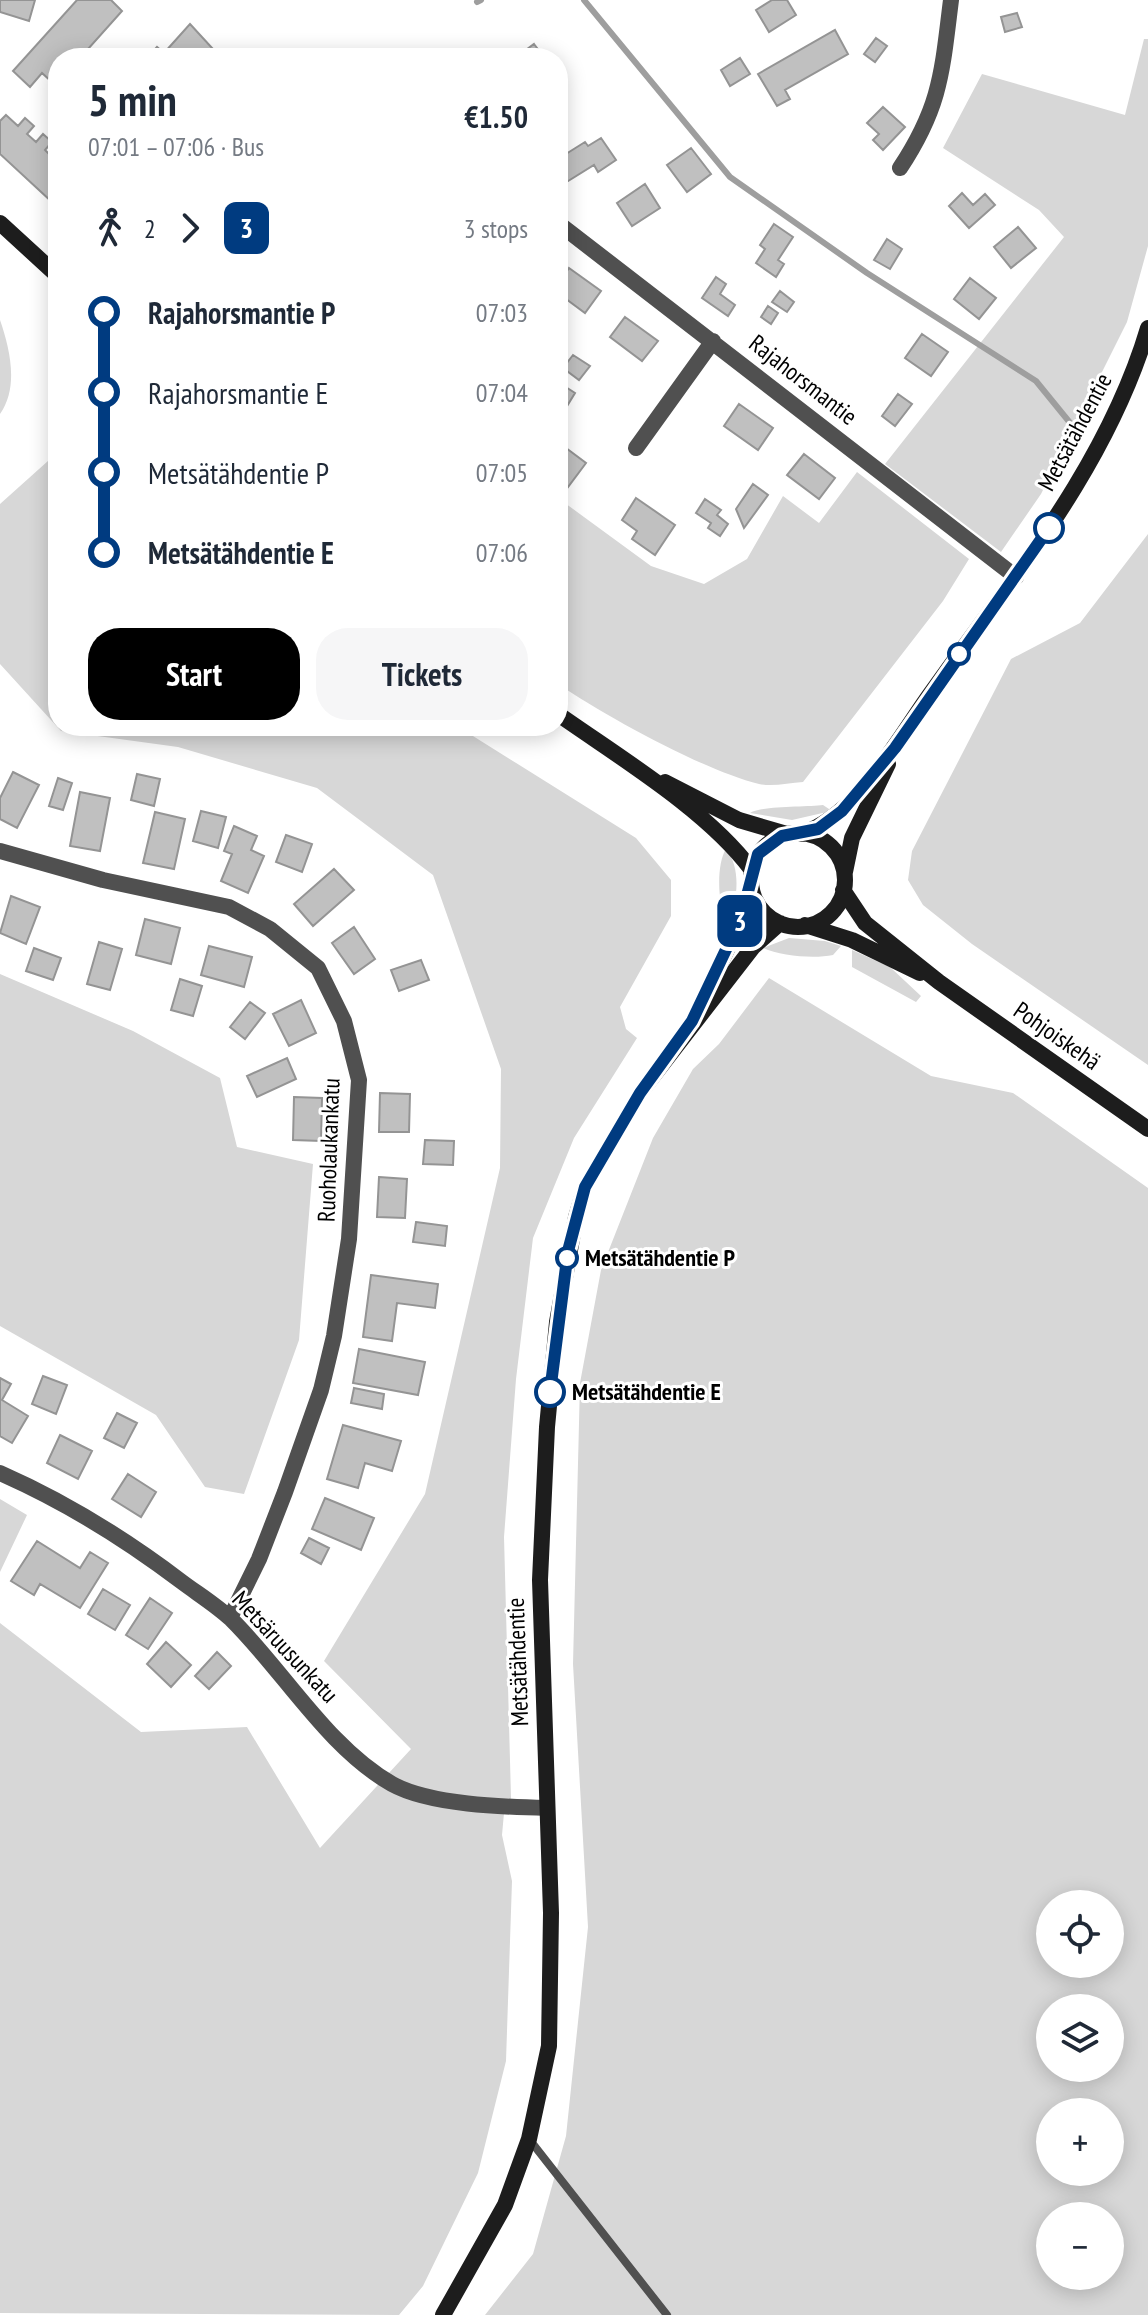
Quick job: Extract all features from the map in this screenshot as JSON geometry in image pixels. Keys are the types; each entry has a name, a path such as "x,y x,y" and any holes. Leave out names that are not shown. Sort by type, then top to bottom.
{"main road":[{"path":"0,223 48,267"},
{"name":"Metsätähdentie","path":"796,835 818,829 842,811 895,748 1016,577 1095,452 1127,388 1148,328"},
{"path":"568,721 635,766 727,839 751,869"},
{"name":"Metsätähdentie","path":"844,883 852,838 895,748"},
{"path":"635,766 739,820 796,835 817,836 829,844 841,862 844,883 836,910 823,921 805,925 780,923 766,915 750,888 751,869 768,843 796,835"},
{"name":"Pohjoiskehä","path":"844,883 865,923 939,982 1148,1129"},
{"name":"Metsätähdentie","path":"692,1021 735,933 750,888"},
{"name":"Metsätähdentie","path":"443,2315 505,2205 529,2139 549,2046 547,1808 540,1580 547,1427 568,1251 592,1175 640,1093 692,1021 753,947 780,923"},
{"name":"Pohjoiskehä","path":"805,925 852,940 939,982"}],"street":[{"path":"900,168 922,135 940,88 951,0"},
{"name":"Rajahorsmantie","path":"568,231 1016,577"},
{"path":"636,448 713,341"},
{"name":"Ruoholaukankatu","path":"0,851 103,880 229,907 270,929 318,968 344,1021 359,1080 349,1239 334,1336 321,1390 285,1492 259,1559 230,1618"},
{"name":"Metsäruusunkatu","path":"0,1473 62,1501 141,1551 230,1618 356,1759 393,1785 423,1795 511,1807 547,1808"}],"lane":[{"path":"529,2139 667,2315"}],"shaded area":[{"path":"1144,39 1148,39 1148,246 1127,322 1041,494 1001,552 885,464 1064,237 1039,210 943,148 982,74 1125,115"},
{"path":"0,320 7,343 11,380 0,414"},
{"path":"48,461 48,717 0,664 0,504"},
{"path":"857,472 969,559 943,601 803,782 764,785 736,777 684,755 568,690 568,505 651,566 704,584 747,559 783,496 819,523"},
{"path":"1148,534 1148,1065 972,944 923,905 908,880 912,851 1011,659 1080,623"},
{"path":"98,736 473,736 636,838 671,880 671,916 620,1007 626,1029 637,1038 574,1138 533,1238 516,1379 504,1537 511,1798 504,1813 502,1835 512,1881 506,2061 478,2173 423,2286 399,2315 0,2313 0,1623 141,1732 247,1727 320,1848 411,1749 324,1661 425,1494 500,1168 501,1069 433,875 317,788 178,747"},
{"path":"823,805 829,809 827,812 792,820 750,813 773,808"},
{"path":"726,849 736,875 729,923 722,908 719,887"},
{"path":"789,938 825,941 841,946 833,955 817,957 788,955 763,948"},
{"path":"852,950 890,967 921,996 916,1002 852,967"},
{"path":"0,974 133,1031 220,1078 237,1147 313,1164 299,1340 244,1494 205,1487 156,1415 0,1326"},
{"path":"769,978 931,1076 1013,1093 1148,1188 1148,2315 485,2315 533,2254 566,2136 588,1927 573,1664 580,1383 601,1270 653,1138 693,1069 719,1044"},
{"path":"0,1499 27,1515 0,1572"}],"building":[{"path":"0,0 35,0 29,21 0,12"},
{"path":"77,0 111,0 122,11 89,48 48,48 48,79 42,73 30,87 13,71"},
{"path":"772,0 787,0 796,15 769,32 756,10"},
{"path":"1017,13 1022,27 1005,32 1001,17"},
{"path":"190,24 212,48 168,48"},
{"path":"835,30 848,54 785,90 790,99 777,106 758,74"},
{"path":"876,38 887,46 875,62 864,54"},
{"path":"740,58 750,74 730,86 721,70"},
{"path":"883,107 905,127 883,150 873,140 879,134 867,123"},
{"path":"6,115 18,126 25,118 34,126 27,134 36,142 43,134 48,138 45,150 48,153 48,198 0,154 0,121"},
{"path":"601,138 616,160 598,172 594,165 568,181 568,153 585,142 588,146"},
{"path":"691,148 711,174 687,192 667,165"},
{"path":"645,184 660,208 632,226 617,203"},
{"path":"962,193 973,205 985,194 995,205 969,228 949,206"},
{"path":"774,224 793,237 778,260 784,264 776,277 756,263 765,249 760,245"},
{"path":"1018,227 1036,248 1011,268 994,247"},
{"path":"887,239 902,249 890,269 874,260"},
{"path":"568,269 601,291 585,313 568,300"},
{"path":"716,277 726,284 720,294 735,305 728,316 702,298"},
{"path":"970,278 996,298 979,319 954,299"},
{"path":"780,291 794,302 787,312 772,302"},
{"path":"768,306 778,313 771,324 761,317"},
{"path":"625,317 658,341 642,361 610,337"},
{"path":"922,334 948,352 931,376 905,358"},
{"path":"573,355 590,366 579,380 568,372 568,362"},
{"path":"568,388 575,393 568,404"},
{"path":"898,394 912,404 895,426 882,416"},
{"path":"739,404 773,428 758,450 724,426"},
{"path":"568,450 586,463 568,487"},
{"path":"804,454 835,478 819,499 787,475"},
{"path":"753,484 768,495 744,528 736,509"},
{"path":"636,498 675,525 655,555 632,539 637,531 622,520"},
{"path":"705,499 721,510 717,515 728,524 720,536 708,528 711,523 696,513"},
{"path":"13,772 39,785 17,828 0,819 0,798"},
{"path":"137,774 160,779 154,806 131,800"},
{"path":"58,778 72,783 63,810 49,806"},
{"path":"80,792 110,798 100,851 70,846"},
{"path":"201,811 226,817 218,848 193,841"},
{"path":"155,812 185,819 174,869 143,863"},
{"path":"234,826 257,836 251,850 264,856 248,893 221,881 232,854 224,851"},
{"path":"286,835 312,844 302,872 276,862"},
{"path":"334,869 354,890 313,926 294,904"},
{"path":"11,896 40,907 26,944 0,933"},
{"path":"145,919 180,928 171,964 136,955"},
{"path":"354,927 375,959 354,974 332,943"},
{"path":"99,942 122,949 110,990 87,984"},
{"path":"209,946 252,957 244,987 201,975"},
{"path":"34,948 61,958 53,980 26,971"},
{"path":"421,960 429,980 399,991 391,970"},
{"path":"180,979 202,986 193,1016 171,1010"},
{"path":"301,1000 316,1033 289,1046 273,1014"},
{"path":"250,1002 265,1013 245,1039 230,1027"},
{"path":"287,1058 296,1079 257,1097 247,1076"},
{"path":"380,1093 410,1094 409,1132 379,1132"},
{"path":"294,1097 322,1098 321,1141 293,1140"},
{"path":"425,1140 454,1141 453,1165 423,1164"},
{"path":"379,1177 407,1179 405,1218 377,1217"},
{"path":"416,1222 447,1226 445,1246 413,1242"},
{"path":"371,1275 438,1284 435,1308 397,1303 392,1341 363,1337"},
{"path":"359,1349 425,1362 418,1395 353,1383"},
{"path":"43,1376 67,1385 56,1414 32,1404"},
{"path":"0,1378 11,1384 2,1400 28,1416 12,1443 0,1436"},
{"path":"354,1388 384,1394 382,1409 351,1403"},
{"path":"117,1413 137,1423 124,1448 104,1438"},
{"path":"343,1425 401,1441 392,1471 365,1463 358,1488 327,1479"},
{"path":"60,1435 92,1451 78,1479 47,1463"},
{"path":"128,1474 156,1492 141,1517 112,1499"},
{"path":"325,1498 374,1518 361,1550 312,1529"},
{"path":"309,1538 329,1548 321,1564 301,1553"},
{"path":"37,1541 80,1568 90,1552 108,1563 80,1608 40,1584 34,1595 11,1581"},
{"path":"103,1589 130,1605 115,1630 88,1614"},
{"path":"150,1598 172,1613 148,1649 126,1635"},
{"path":"166,1642 191,1665 171,1687 147,1664"},
{"path":"217,1652 231,1666 209,1689 195,1676"}],"waterway":[{"path":"477,2 481,0"},
{"path":"584,0 730,177 867,273 1036,381 1071,424"}],"bus line":[{"name":"3","path":"550,1392 568,1251 585,1187 640,1093 692,1021 741,918 750,888 751,869 758,854 768,843 782,836 818,829 842,811 895,748 1049,528"}],"place":[{"name":"Metsätähdentie P","path":"567,1258"},
{"name":"Metsätähdentie E","path":"550,1392"}]}
